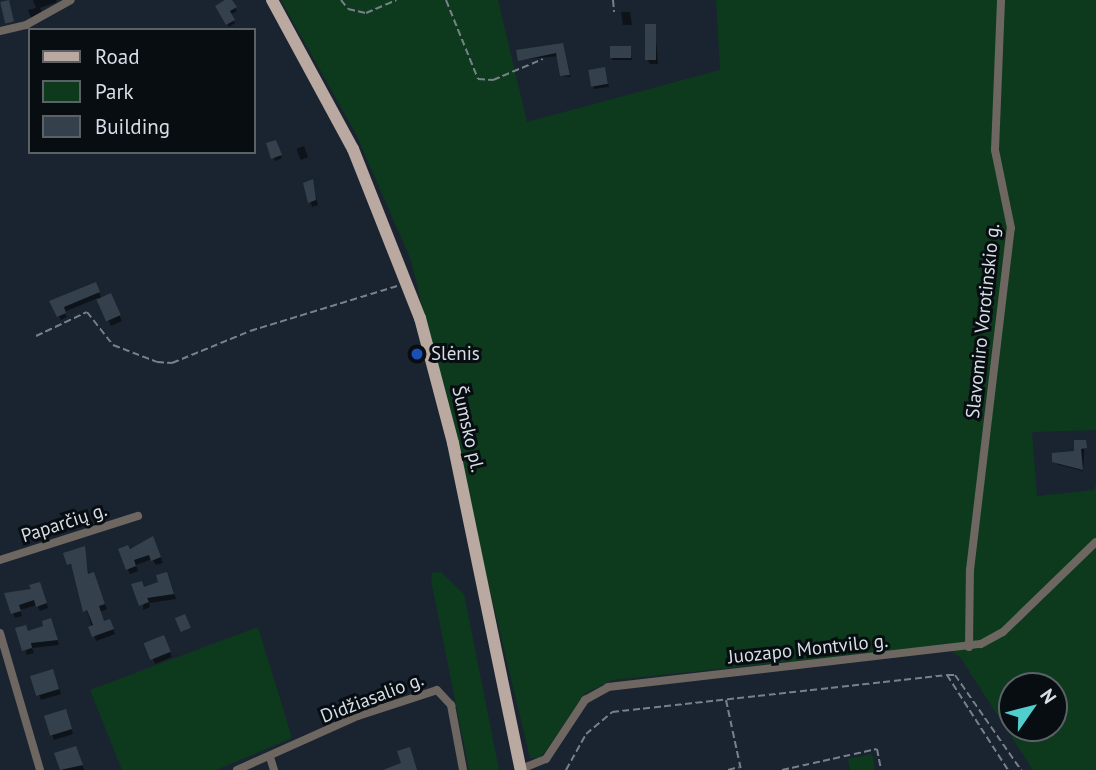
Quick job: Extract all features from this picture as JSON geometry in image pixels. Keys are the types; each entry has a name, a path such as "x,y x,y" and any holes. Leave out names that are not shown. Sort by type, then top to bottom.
{"main road":[{"name":"Šumsko pl.","path":"272,0 354,149 408,282 447,421 521,770"}],"street":[{"path":"0,31 26,25 71,0"},
{"name":"Slavomiro Vorotinskio g.","path":"969,647 970,570 1011,228 995,150 1002,0"},
{"name":"Paparčių g.","path":"0,560 138,516"},
{"name":"Juozapo Montvilo g.","path":"521,770 546,759 585,700 608,687 969,647 1003,632 1096,542"},
{"path":"0,633 40,770"},
{"name":"Didžiasalio g.","path":"237,770 358,716 437,690 451,705 463,770"},
{"path":"270,757 274,770"}],"path":[{"path":"341,0 357,13 396,0"},
{"path":"446,0 478,79 493,80 543,59"},
{"path":"613,0 614,12"},
{"path":"36,336 87,312 113,345 157,362 172,363 250,331 408,282"},
{"path":"947,675 1008,770"},
{"path":"566,770 586,734 612,712 956,675 1021,770"},
{"path":"726,699 741,769 728,770"},
{"path":"782,770 877,749 881,770"}],"green space":[{"path":"281,0 498,0 527,122 720,70 716,0 1096,0 1096,430 1032,432 1037,496 1094,490 1096,484 1096,770 1033,770 1015,742 1068,742 1068,672 998,672 998,716 960,657 943,646 612,680 584,694 545,752 539,758 530,758 411,260 356,134"},
{"path":"441,572 464,594 499,770 469,770 431,580 432,573"},
{"path":"258,627 292,738 216,770 122,770 90,690"},
{"path":"872,754 875,770 850,770 848,759"}],"building":[{"path":"9,0 14,21 5,23 0,2"},
{"path":"225,0 232,0 237,7 230,11 235,20 226,25 215,6"},
{"path":"645,24 656,24 656,60 645,60"},
{"path":"563,43 570,75 560,76 556,53 518,61 516,50"},
{"path":"610,46 631,46 631,58 610,58"},
{"path":"605,67 608,84 591,87 588,70"},
{"path":"276,140 282,155 271,159 266,143"},
{"path":"313,179 316,200 308,203 303,183"},
{"path":"96,282 100,292 64,307 66,313 57,317 49,301"},
{"path":"111,293 121,315 106,321 96,300"},
{"path":"1074,440 1086,440 1087,448 1081,449 1083,470 1052,462 1052,453 1074,451"},
{"path":"153,536 161,557 151,561 149,555 134,560 136,566 126,570 118,549 128,545 130,549"},
{"path":"85,546 88,574 94,572 105,604 99,606 104,621 110,619 114,629 92,637 88,627 93,625 87,610 83,612 71,564 67,565 63,553"},
{"path":"167,572 174,594 147,598 149,602 139,606 131,584 142,581 144,587 158,582 156,575"},
{"path":"40,582 47,603 36,607 34,600 19,605 21,611 11,614 4,593 31,589 29,585"},
{"path":"185,614 191,628 181,632 175,618"},
{"path":"51,618 58,640 31,643 32,648 22,651 15,628 26,625 28,631 43,626 42,621"},
{"path":"164,635 171,652 150,660 144,643"},
{"path":"53,669 59,689 36,696 30,676"},
{"path":"66,709 72,729 50,736 44,716"},
{"path":"76,746 83,765 60,770 54,753"},
{"path":"410,747 417,770 383,770 401,763 397,751"}],"place":[{"name":"Slėnis","path":"417,354"}]}
